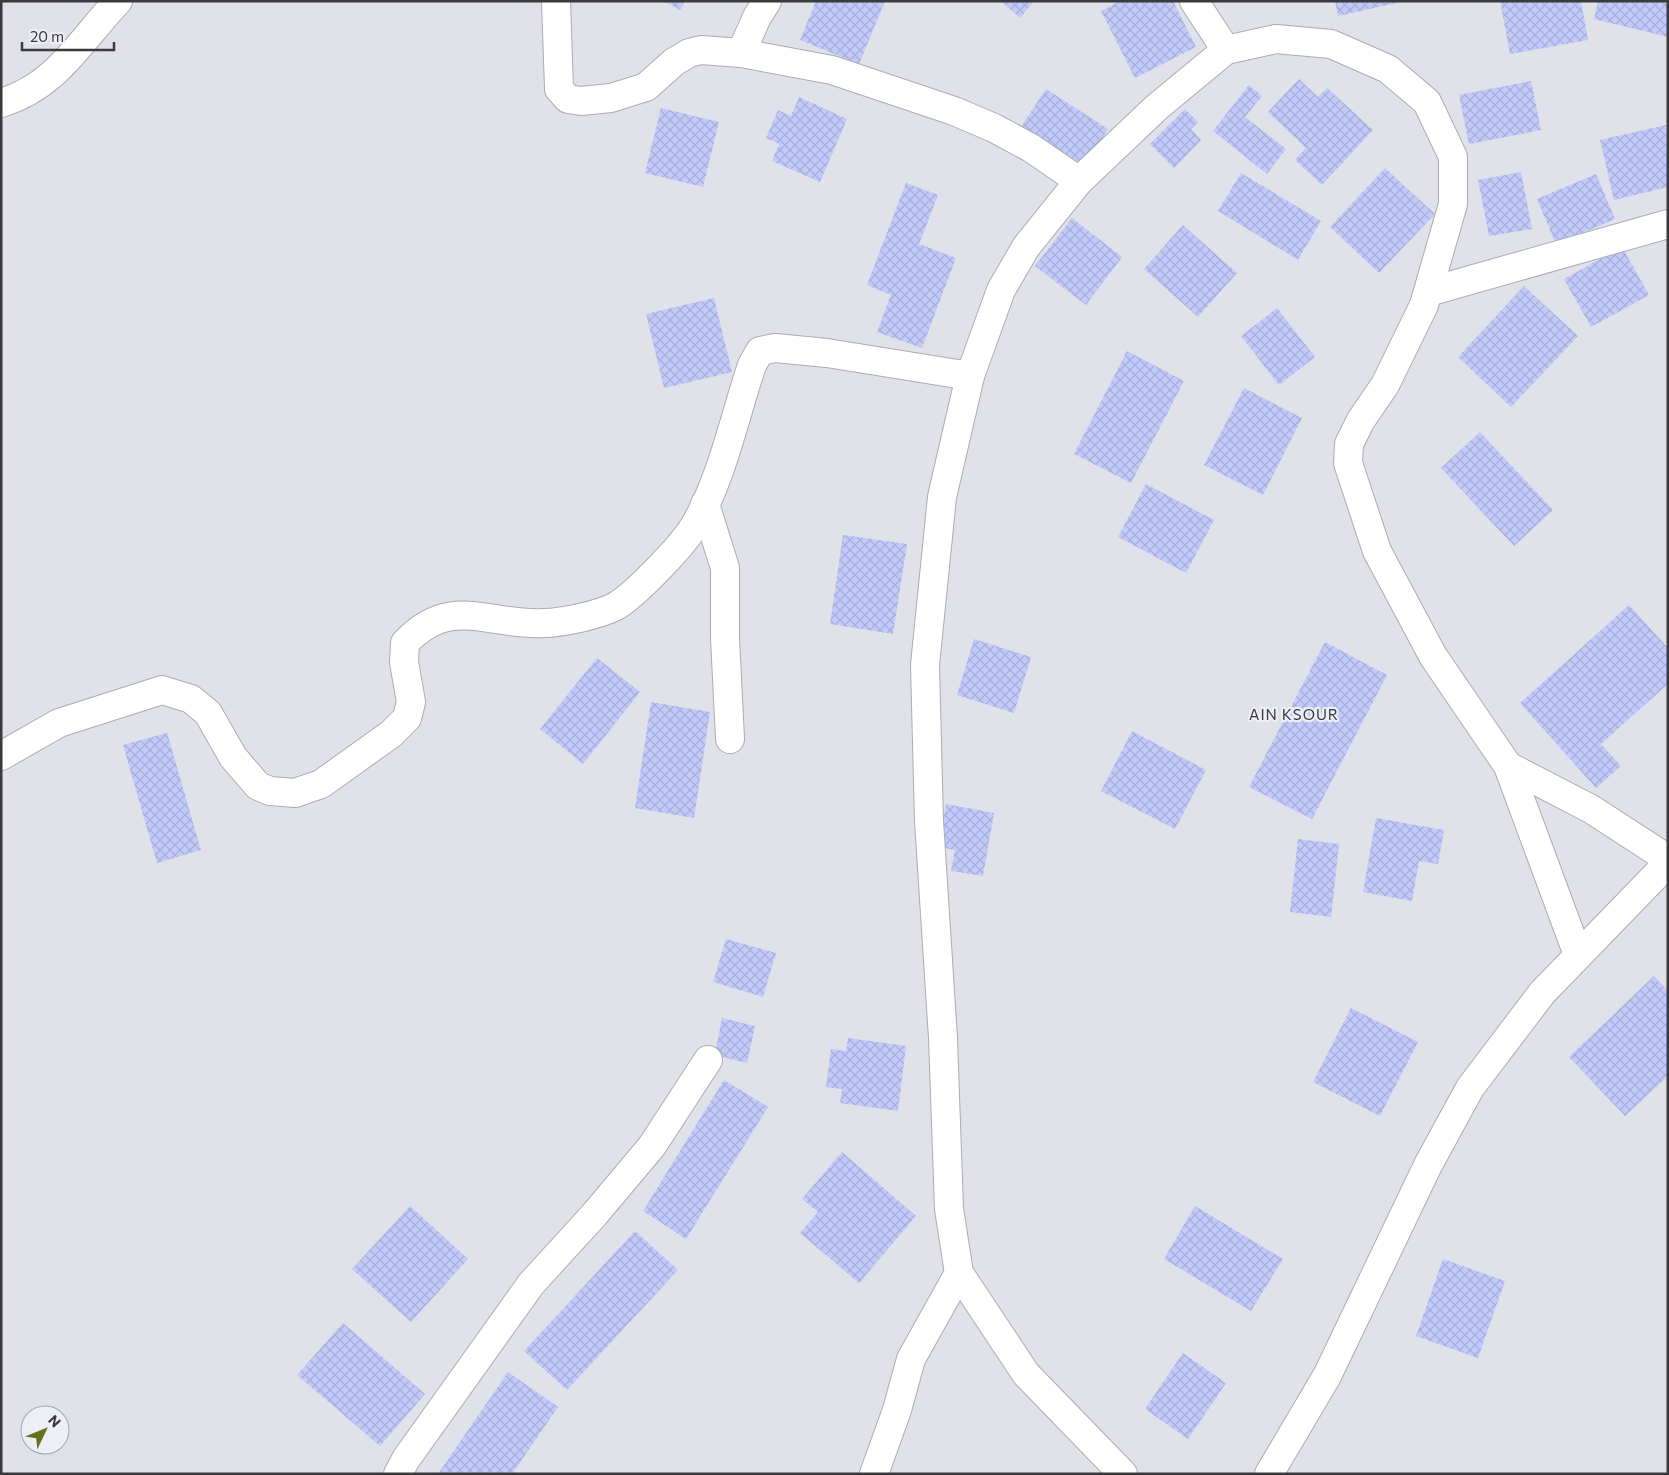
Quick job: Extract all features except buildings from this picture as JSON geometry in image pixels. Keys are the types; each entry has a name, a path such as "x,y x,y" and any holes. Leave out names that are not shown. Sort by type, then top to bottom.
{"street":[{"path":"1,103 38,87 66,63 118,1"},
{"path":"556,1 559,89 568,99 581,101 611,98 646,87 674,62 689,53 701,50 741,53 832,70 954,111 994,128 1030,148 1079,181"},
{"path":"741,53 757,17 768,1"},
{"path":"1194,1 1226,50"},
{"path":"1123,1474 1026,1374 959,1273 949,1209 943,1038 929,821 925,664 942,497 970,376 1001,290 1026,247 1079,181 1157,106 1226,50 1276,39 1331,44 1388,69 1427,102 1453,157 1453,204 1428,292 1385,385 1361,420 1349,444 1348,463 1377,551 1433,656 1508,766 1578,955"},
{"path":"1428,292 1668,224"},
{"path":"1,756 59,723 162,690 192,699 208,713 233,757 258,786 270,791 290,793 321,784 391,734 406,718 411,702 404,662 405,643 418,628 438,619 465,614 542,623 584,616 616,606 641,585 692,529 705,504 723,457 752,364 760,351 775,348 817,352 970,376"},
{"path":"705,504 725,568 725,638 730,739"},
{"path":"1508,766 1591,809 1668,858"},
{"path":"1269,1474 1327,1376 1428,1165 1470,1088 1542,993 1668,863"},
{"path":"398,1474 406,1459 531,1284 594,1215 652,1146 708,1060"},
{"path":"874,1474 897,1410 911,1359 959,1273"}],"district":[{"name":"AIN KSOUR","path":"1294,714"}]}
